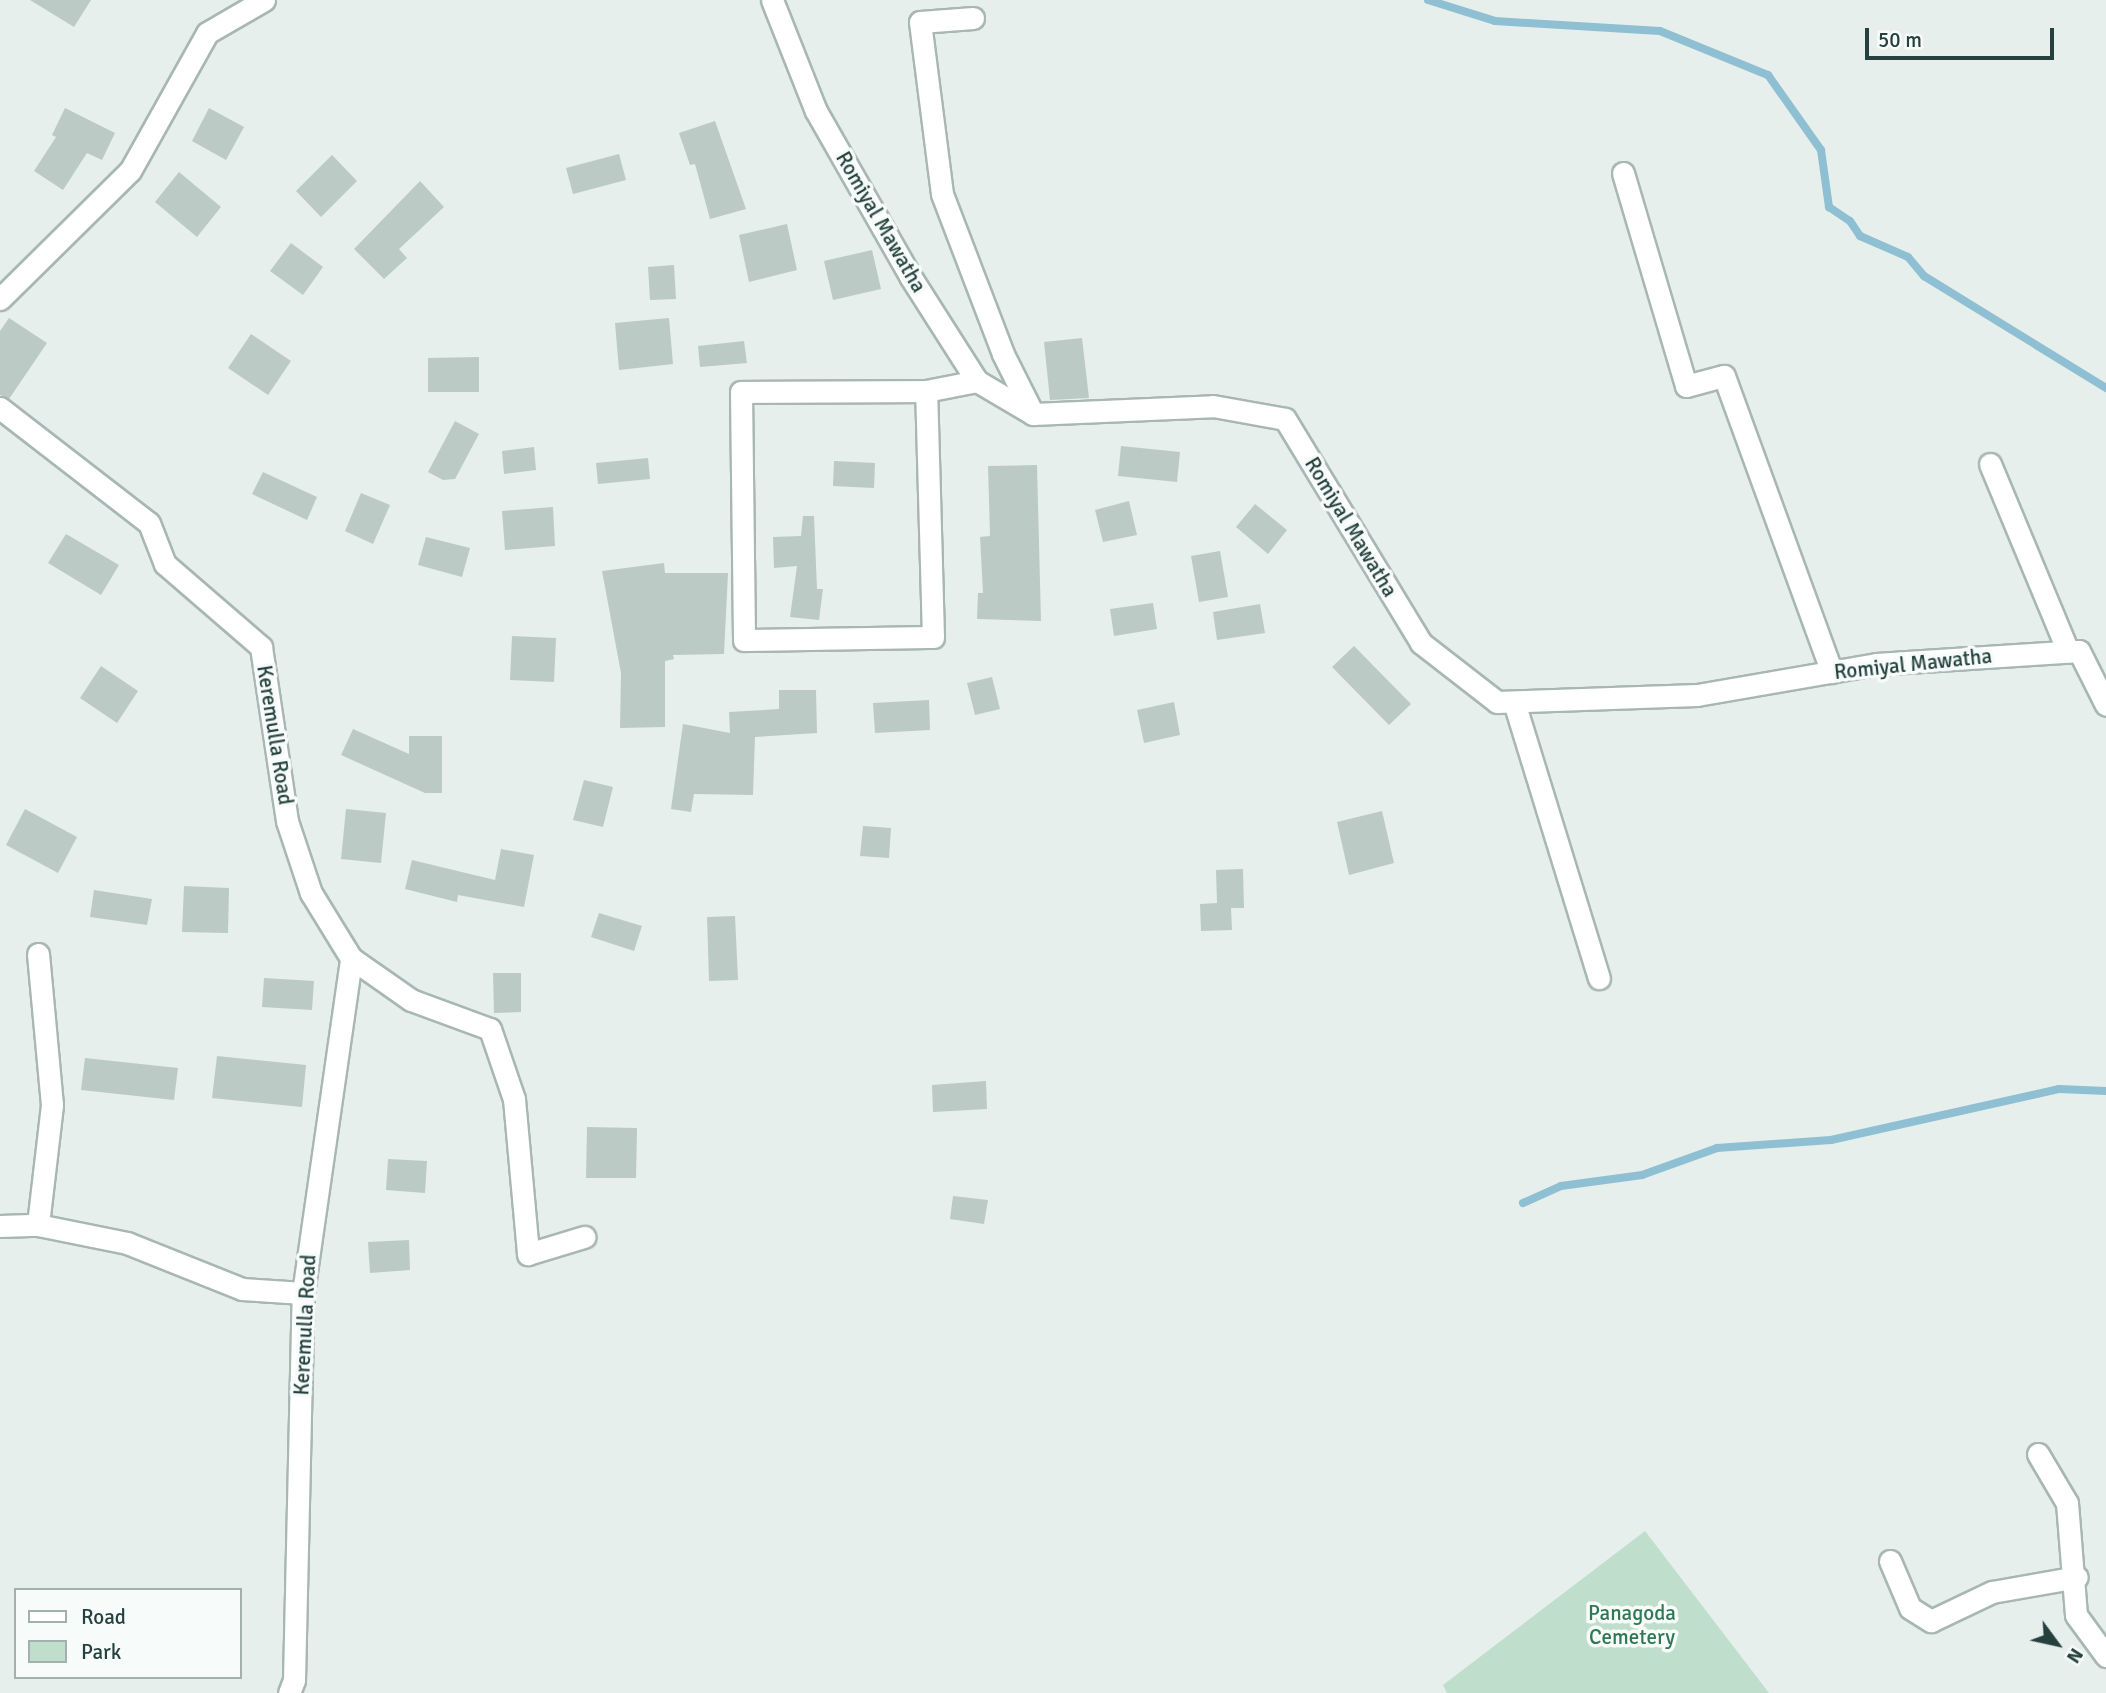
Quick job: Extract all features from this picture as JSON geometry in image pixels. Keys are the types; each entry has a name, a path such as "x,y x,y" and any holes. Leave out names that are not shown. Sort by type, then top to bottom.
{"street":[{"path":"0,299 130,172 207,33 264,0"},
{"name":"Romiyal Mawatha","path":"772,0 816,111 911,276 977,381 1033,414 1213,406 1285,419 1420,643 1497,702 1697,695 1876,664 2068,652"},
{"path":"973,18 920,22 942,194 1003,354 1033,414"},
{"path":"1623,173 1686,386 1724,376 1832,672"},
{"path":"926,391 933,637 744,640 741,392 926,391 977,381"},
{"name":"Keremulla Road","path":"0,408 149,523 165,564 261,647 288,821 311,894 351,958 411,1000 490,1029 514,1100 528,1254 584,1237"},
{"path":"1990,464 2068,652 2079,651 2106,705"},
{"path":"1514,702 1599,978"},
{"path":"38,954 52,1105 38,1225"},
{"name":"Keremulla Road","path":"289,1693 294,1680 303,1293 351,958"},
{"path":"0,1226 38,1225 127,1243 242,1289 303,1293"},
{"path":"2038,1454 2067,1503 2077,1577 2076,1615 2106,1656"},
{"path":"1890,1562 1910,1608 1931,1621 1992,1592 2077,1577"}],"green space":[{"name":"Panagoda Cemetery","path":"1645,1531 1769,1693 1447,1693 1443,1685"}],"building":[{"path":"30,0 91,0 74,27"},
{"path":"65,108 115,133 102,160 87,153 63,190 34,171 56,137 52,135"},
{"path":"209,108 244,127 226,160 192,141"},
{"path":"715,121 746,209 710,219 695,164 690,165 679,133"},
{"path":"619,154 626,180 573,194 566,168"},
{"path":"332,155 357,181 321,217 296,191"},
{"path":"179,172 221,207 197,237 155,202"},
{"path":"420,181 444,207 399,249 407,258 384,279 354,249"},
{"path":"787,224 797,270 749,282 739,235"},
{"path":"291,243 323,267 303,295 270,271"},
{"path":"872,250 881,289 833,300 824,261"},
{"path":"674,265 676,299 650,300 648,267"},
{"path":"9,318 47,343 9,399 0,395 0,331"},
{"path":"669,318 673,364 619,370 615,323"},
{"path":"251,334 291,361 268,395 228,368"},
{"path":"1082,338 1089,398 1050,400 1044,342"},
{"path":"744,341 747,363 700,367 698,346"},
{"path":"479,357 479,392 428,392 428,358"},
{"path":"455,421 479,434 455,479 443,480 428,472"},
{"path":"1121,446 1180,452 1177,482 1118,476"},
{"path":"534,447 536,470 504,474 502,451"},
{"path":"648,458 650,479 598,484 596,463"},
{"path":"834,461 875,463 874,488 833,486"},
{"path":"1037,465 1041,621 977,619 978,593 983,593 980,537 990,536 988,466"},
{"path":"263,472 317,497 307,520 252,494"},
{"path":"361,493 390,505 373,544 345,531"},
{"path":"1129,501 1137,535 1103,542 1095,510"},
{"path":"1255,504 1287,530 1268,554 1236,527"},
{"path":"553,507 555,546 505,550 502,511"},
{"path":"803,516 814,516 817,589 823,589 819,620 790,617 797,566 774,568 773,537 801,536"},
{"path":"66,534 119,565 101,595 48,563"},
{"path":"426,537 470,548 462,577 418,565"},
{"path":"1220,551 1228,597 1199,602 1191,556"},
{"path":"664,563 665,573 728,573 724,654 673,655 674,659 665,661 665,727 620,728 621,673 602,571"},
{"path":"1153,603 1157,629 1114,636 1110,609"},
{"path":"1260,604 1265,633 1217,640 1213,612"},
{"path":"512,636 556,638 554,682 510,680"},
{"path":"1354,646 1411,704 1389,725 1332,667"},
{"path":"101,666 138,691 117,723 80,698"},
{"path":"992,677 1000,709 975,715 967,683"},
{"path":"779,690 816,690 817,733 755,737 753,795 694,794 691,812 671,809 683,724 730,733 729,712 779,709"},
{"path":"929,700 930,730 875,733 873,703"},
{"path":"1174,702 1180,735 1144,743 1137,710"},
{"path":"353,729 409,754 409,736 442,736 442,793 425,793 341,755"},
{"path":"584,780 613,787 603,827 573,820"},
{"path":"25,809 77,837 58,873 6,845"},
{"path":"346,809 386,813 381,863 341,859"},
{"path":"1382,811 1394,863 1349,875 1337,822"},
{"path":"863,826 891,828 889,858 860,856"},
{"path":"501,849 534,855 524,907 458,895 457,902 405,889 412,860 495,880"},
{"path":"1243,869 1244,908 1231,908 1232,930 1201,931 1200,904 1217,903 1216,870"},
{"path":"184,886 229,888 228,933 182,932"},
{"path":"94,890 152,899 147,925 90,917"},
{"path":"599,913 642,926 634,951 591,937"},
{"path":"735,916 738,980 709,981 707,917"},
{"path":"493,973 521,973 521,1012 494,1013"},
{"path":"264,978 314,981 312,1010 262,1007"},
{"path":"217,1056 306,1065 302,1107 212,1098"},
{"path":"85,1058 178,1068 174,1100 81,1090"},
{"path":"986,1081 987,1109 933,1112 932,1085"},
{"path":"587,1127 637,1128 636,1178 586,1178"},
{"path":"388,1159 427,1161 425,1193 386,1190"},
{"path":"953,1196 988,1200 984,1224 950,1219"},
{"path":"409,1240 410,1270 370,1273 368,1242"}],"waterway":[{"path":"1428,0 1495,21 1660,31 1768,75 1821,150 1829,207 1850,221 1860,236 1908,257 1924,276 2106,388"},
{"path":"1523,1203 1561,1186 1642,1175 1717,1148 1831,1140 2059,1089 2106,1091"}]}
